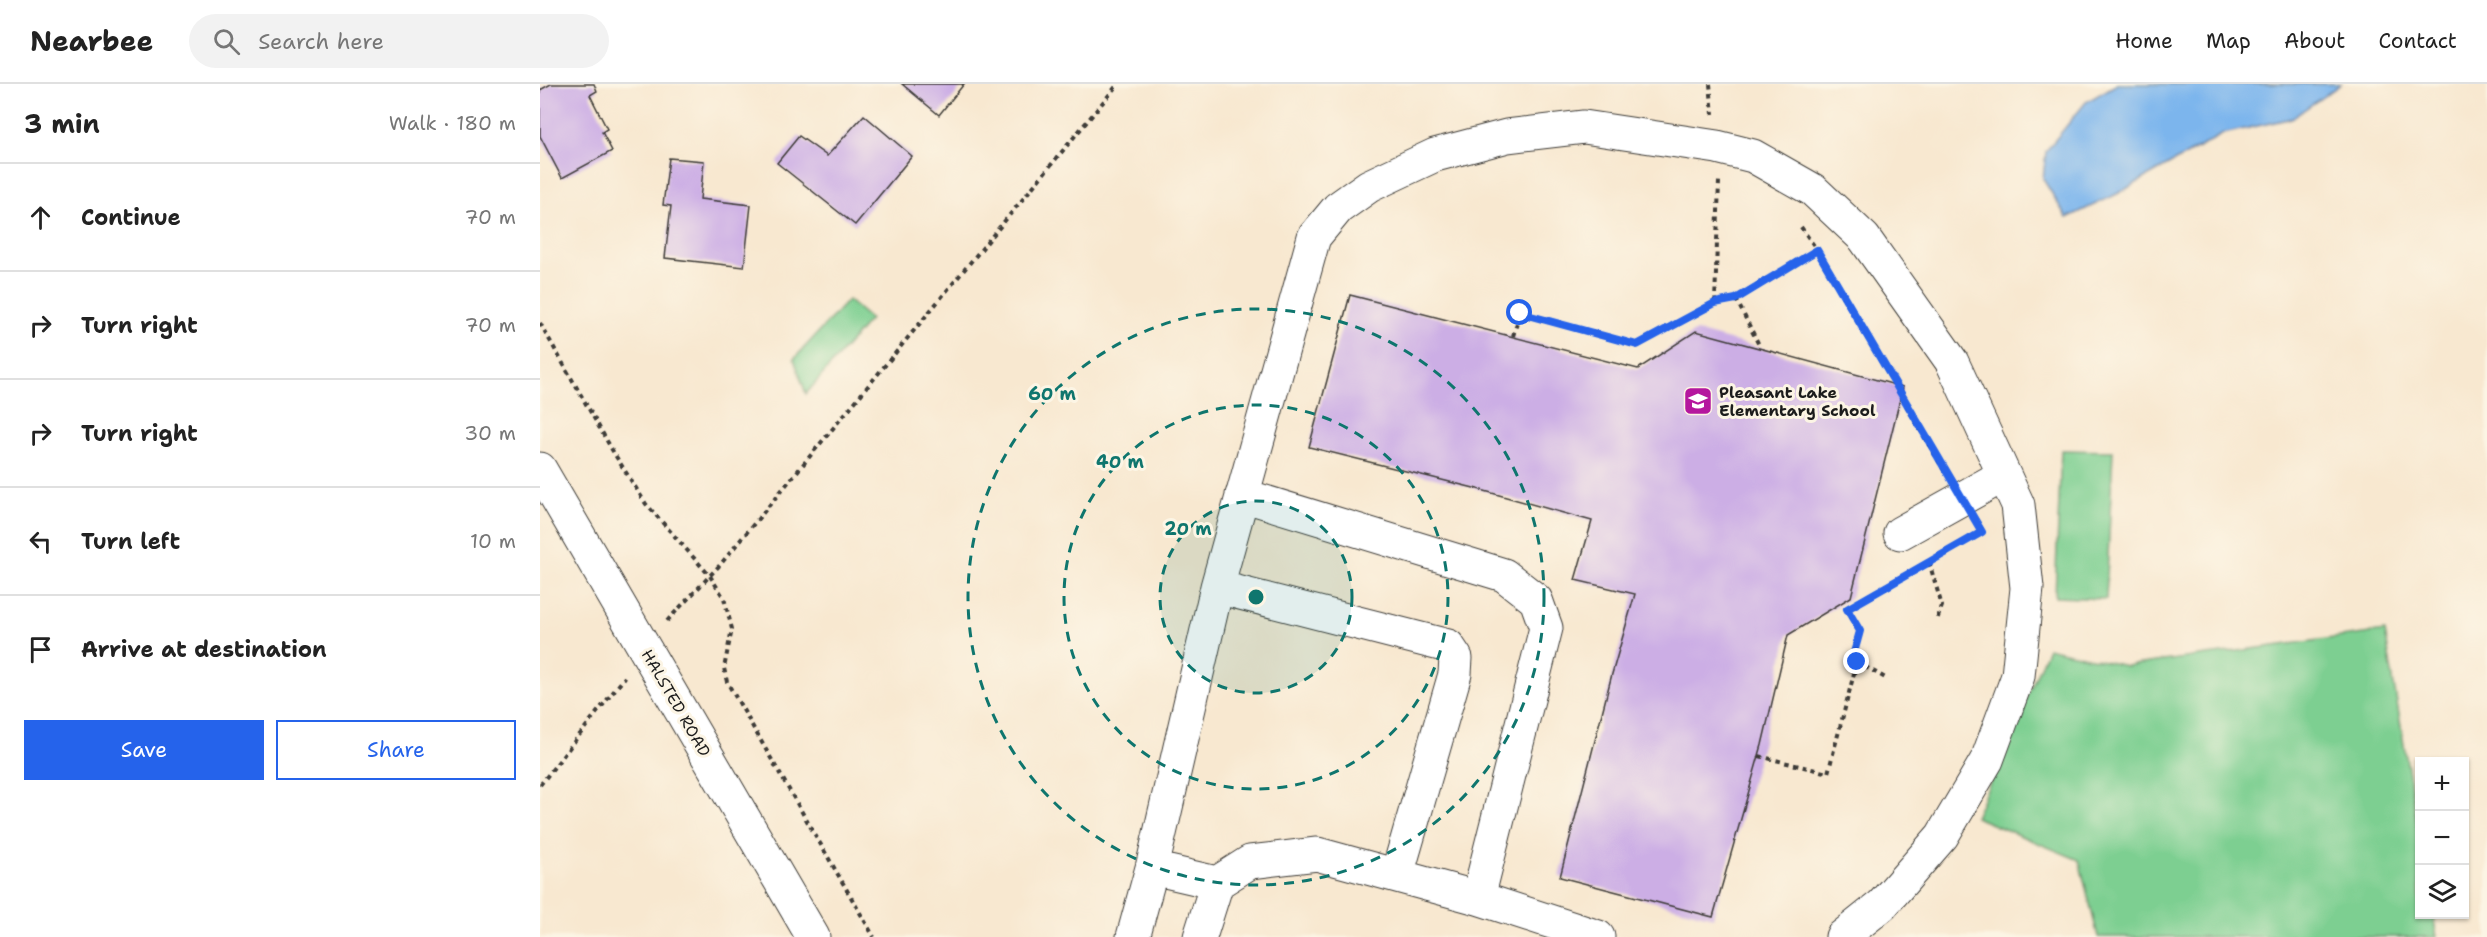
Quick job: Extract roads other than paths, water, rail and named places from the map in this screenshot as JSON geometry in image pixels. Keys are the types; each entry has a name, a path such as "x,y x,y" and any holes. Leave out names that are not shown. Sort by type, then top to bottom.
{"street":[{"path":"1133,937 1152,868 1217,587 1314,237 1338,208 1369,186 1435,155 1507,136 1584,127 1717,147 1753,156 1813,190 1864,238 1952,362 2018,505 2026,588 2018,676 1987,760 1942,836 1882,905 1842,937"},
{"name":"HALSTED ROAD","path":"540,469 813,937"},
{"path":"1900,533 2004,475"},
{"path":"1242,495 1504,575 1536,600 1546,628 1479,898"},
{"path":"1217,587 1448,646 1456,658 1455,674 1397,875"},
{"path":"1200,937 1217,883 1250,862 1317,854 1479,898 1598,937"},
{"path":"1152,868 1217,883"}],"water":[{"path":"2117,84 2341,84 2292,118 2223,134 2117,194 2067,218 2043,179 2046,151 2086,102"}],"place":[{"name":"Pleasant Lake Elementary School","path":"1698,401"}]}
